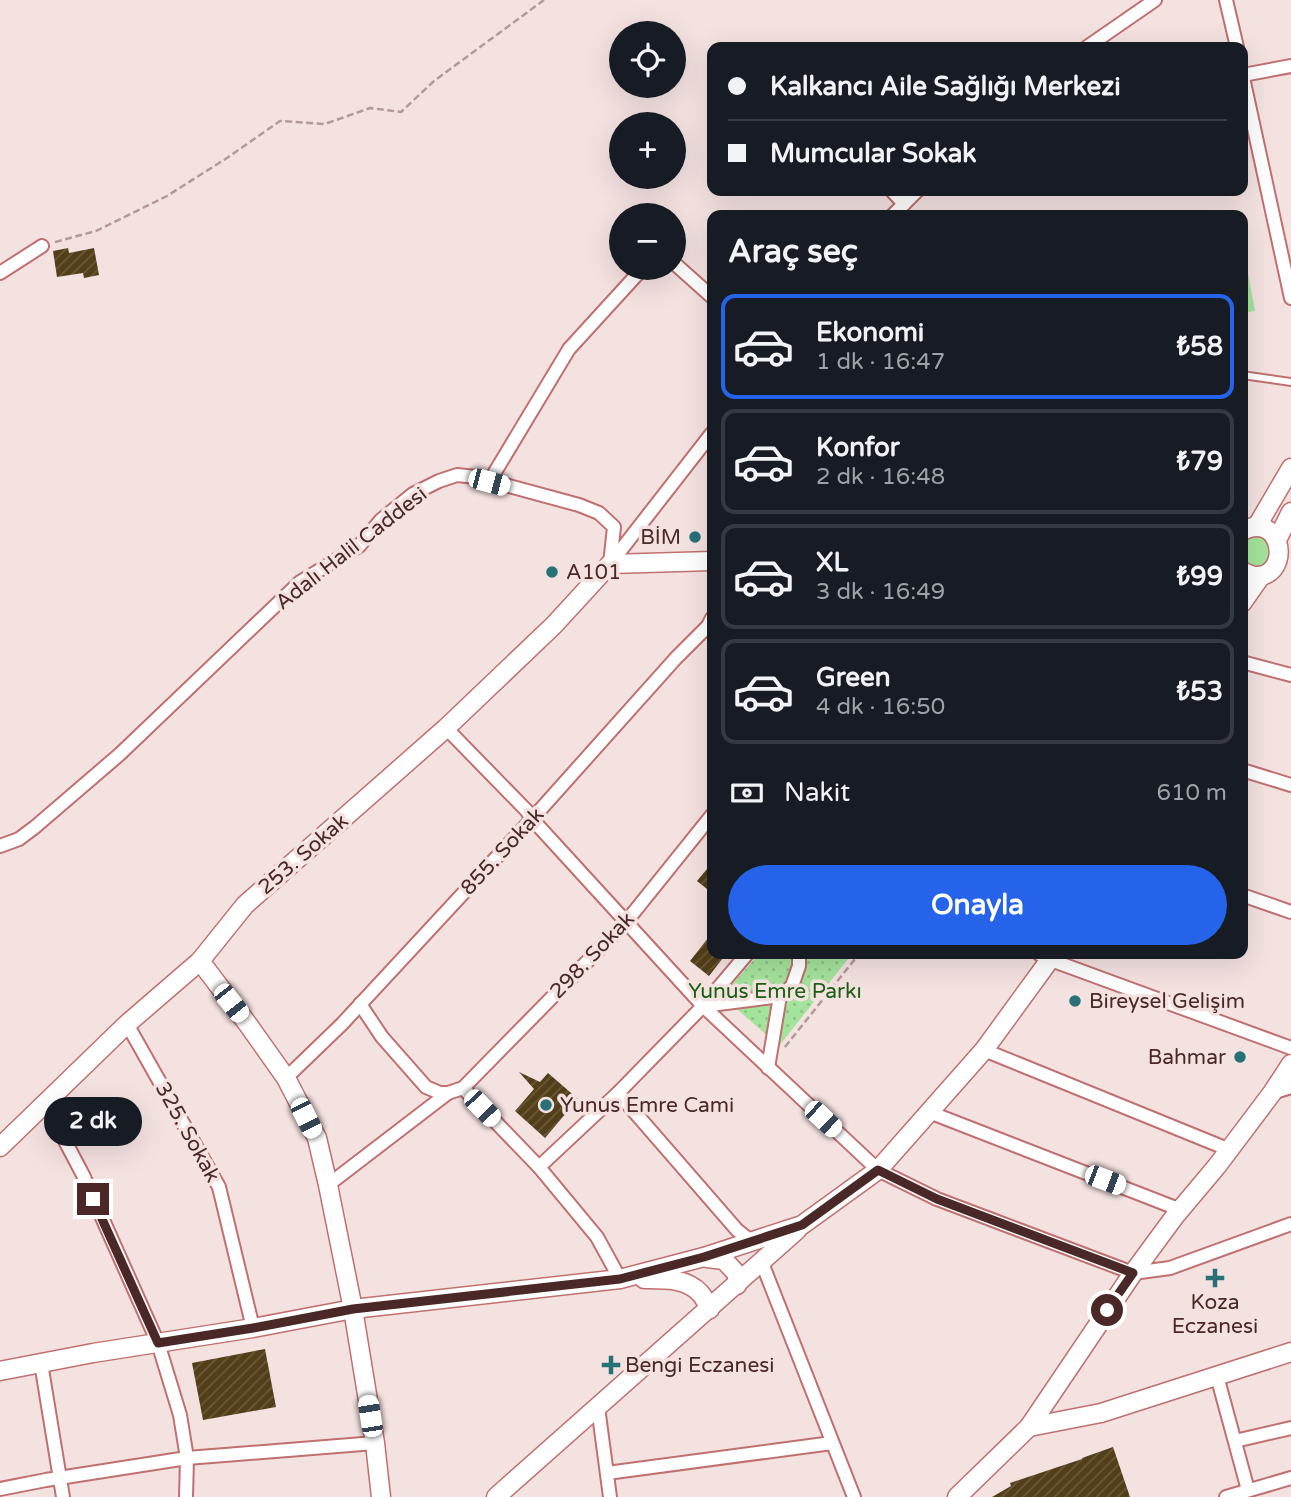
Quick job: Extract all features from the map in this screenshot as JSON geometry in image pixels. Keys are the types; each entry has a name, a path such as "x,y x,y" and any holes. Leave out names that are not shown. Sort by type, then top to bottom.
{"street":[{"path":"1094,42 1154,0"},
{"path":"1226,0 1236,42"},
{"path":"1248,73 1291,66"},
{"path":"1248,97 1291,298"},
{"path":"897,196 904,204"},
{"path":"898,210 912,196"},
{"path":"0,273 42,246"},
{"path":"686,274 707,293"},
{"path":"489,482 569,349 632,280"},
{"path":"610,564 707,439"},
{"path":"1250,528 1291,467"},
{"name":"Adalı Halil Caddesi","path":"0,846 19,839 35,828 120,754 300,582 359,546 381,520 413,494 439,481 457,475 476,477 599,513 614,527 610,564"},
{"path":"1248,598 1276,572 1291,512"},
{"path":"1250,528 1265,527 1273,531 1284,544"},
{"path":"610,564 707,561"},
{"name":"253. Sokak","path":"0,1147 127,1024 200,961 245,905 446,728 554,625 610,564"},
{"path":"1248,574 1253,576 1276,572"},
{"name":"855. Sokak","path":"286,1078 360,1004 676,658 707,629"},
{"path":"1248,664 1291,675"},
{"path":"446,728 527,811 703,1006 878,1170 937,1199 1133,1273 1170,1268 1291,1224"},
{"path":"1248,771 1291,785"},
{"name":"298. Sokak","path":"463,1088 626,922 707,821"},
{"path":"1248,897 1291,912"},
{"path":"539,1167 618,1093 703,1006 743,959"},
{"path":"703,1006 780,996 792,986 799,959"},
{"path":"496,1497 802,1225 878,1170 984,1050 1046,959"},
{"path":"1056,959 1291,1048"},
{"path":"200,961 286,1078 317,1138 353,1309 381,1497"},
{"path":"768,1068 780,996"},
{"path":"360,1004 383,1037 426,1087 440,1093 463,1088 539,1167 597,1237 620,1279"},
{"name":"325. Sokak","path":"127,1024 219,1186 253,1328"},
{"path":"984,1050 1230,1150"},
{"path":"957,1497 1029,1427 1133,1273 1230,1150 1291,1064"},
{"path":"1272,1093 1291,1087"},
{"path":"328,1185 448,1093"},
{"path":"618,1093 737,1230 752,1242"},
{"path":"45,1103 83,1175 158,1343 180,1415 187,1458 186,1497"},
{"path":"929,1112 1181,1210"},
{"path":"620,1279 704,1257 802,1225"},
{"path":"704,1257 724,1260 737,1274 737,1285"},
{"path":"762,1263 854,1497"},
{"path":"0,1371 353,1309 620,1279 667,1279 686,1283 701,1294 710,1309"},
{"path":"1029,1427 1101,1413 1291,1352"},
{"path":"41,1363 63,1497"},
{"path":"1217,1376 1248,1490"},
{"path":"598,1406 610,1497"},
{"path":"1235,1441 1291,1427"},
{"path":"0,1489 187,1458 375,1443"},
{"path":"607,1473 832,1443"},
{"path":"1226,1497 1291,1478"}],"lane":[{"path":"1248,376 1291,382"}],"path":[{"path":"42,246 96,231 167,196 280,121 325,124 370,108 401,112 434,81 544,0"},
{"path":"785,1047 855,959"}],"green space":[{"path":"1248,274 1255,311 1248,312"},
{"path":"1251,533 1268,537 1272,559 1257,567 1248,564 1248,536"},
{"name":"Yunus Emre Parkı","path":"755,959 848,959 779,1046 722,996"}],"building":[{"path":"68,248 69,253 94,248 99,275 84,278 83,273 57,277 53,251"},
{"path":"707,869 707,889 697,881"},
{"path":"707,939 707,959 722,959 709,976 690,961"},
{"name":"Yunus Emre Cami","path":"519,1072 540,1082 548,1073 578,1099 545,1138 515,1111 534,1089"},
{"path":"265,1349 276,1407 203,1420 192,1363"},
{"path":"1113,1447 1130,1497 992,1497 1011,1486 1010,1483"}],"place":[{"name":"BİM","path":"695,537"},
{"name":"A101","path":"552,572"},
{"name":"Bireysel Gelişim","path":"1075,1001"},
{"name":"Bahmar","path":"1240,1057"},
{"name":"Yunus Emre Cami","path":"546,1105"},
{"name":"Koza Eczanesi","path":"1215,1278"},
{"name":"Bengi Eczanesi","path":"611,1365"}],"route":[{"path":"93,1199 158,1343 353,1309 620,1279 704,1257 802,1225 878,1170 937,1199 1133,1273 1107,1310"}]}
